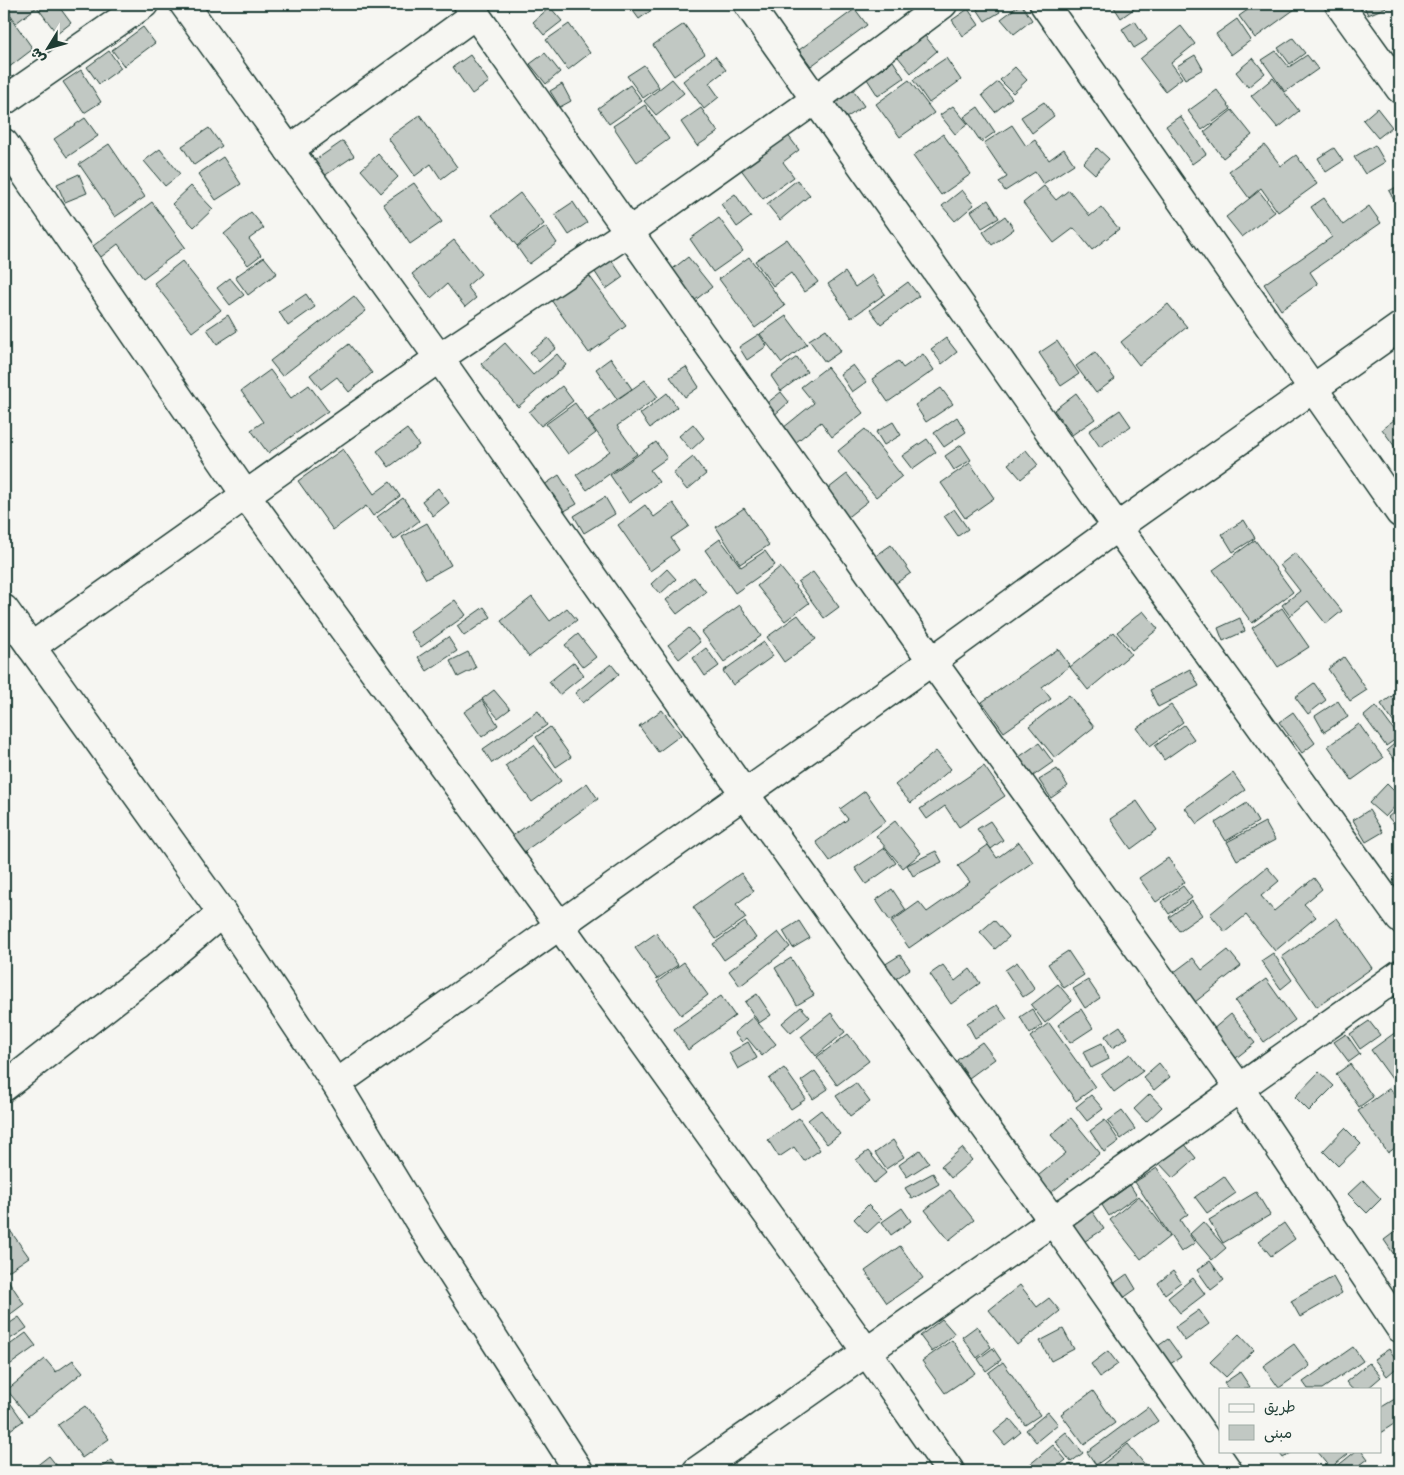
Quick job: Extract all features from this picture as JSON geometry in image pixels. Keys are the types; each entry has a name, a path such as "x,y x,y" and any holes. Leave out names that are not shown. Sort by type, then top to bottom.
{"street":[{"path":"4,101 144,4"},
{"path":"184,4 439,358 744,793 1053,1221 1228,1471"},
{"path":"748,4 1117,527 1400,919"},
{"path":"31,647 439,358 630,231 816,99 943,4"},
{"path":"1044,4 1400,513"},
{"path":"1339,4 1400,89"},
{"path":"289,150 472,9 932,661 1240,1089 1400,1328"},
{"path":"4,143 245,494 560,926 866,1351 950,1471"},
{"path":"336,1084 1400,327"},
{"path":"4,609 222,914 336,1084 428,1236 579,1471"},
{"path":"4,1087 222,914"},
{"path":"697,1471 1240,1089 1400,974"}],"building":[{"path":"4,4 57,4 71,23 57,34 37,7 16,23"},
{"path":"628,4 660,4 639,19"},
{"path":"978,4 995,4 1000,12 985,21 975,6"},
{"path":"1021,4 1032,20 1014,34 1001,19"},
{"path":"1112,4 1136,4 1138,6 1121,18"},
{"path":"1256,4 1291,4 1295,9 1255,38 1239,16"},
{"path":"1363,4 1388,4 1389,6 1368,15"},
{"path":"550,7 562,21 544,35 533,22"},
{"path":"4,8 33,49 8,68 4,63"},
{"path":"855,9 867,25 811,66 799,50"},
{"path":"968,9 979,25 963,36 952,20"},
{"path":"1237,19 1251,40 1231,55 1216,34"},
{"path":"1135,21 1147,40 1134,48 1122,29"},
{"path":"569,24 590,53 568,70 546,40"},
{"path":"684,24 705,54 674,76 653,45"},
{"path":"1181,26 1195,44 1171,63 1182,78 1165,91 1140,59"},
{"path":"143,27 155,43 124,66 112,50"},
{"path":"921,31 937,51 911,73 894,52"},
{"path":"1293,38 1305,53 1290,64 1278,48"},
{"path":"109,51 121,68 99,84 87,67"},
{"path":"1276,51 1289,67 1307,55 1318,69 1285,92 1262,60"},
{"path":"545,53 560,72 546,84 530,64"},
{"path":"470,55 489,82 472,94 453,67"},
{"path":"1195,55 1203,69 1185,79 1177,66"},
{"path":"715,56 726,70 709,83 719,97 704,109 683,81"},
{"path":"946,58 961,80 929,103 913,80"},
{"path":"1253,58 1265,73 1248,87 1236,72"},
{"path":"893,61 904,78 878,96 867,79"},
{"path":"644,65 659,87 643,98 627,76"},
{"path":"1015,67 1027,80 1013,93 1000,80"},
{"path":"81,70 101,102 84,113 63,82"},
{"path":"1273,78 1299,111 1278,128 1251,96"},
{"path":"672,79 684,93 656,115 644,101"},
{"path":"909,80 934,113 900,137 876,104"},
{"path":"998,82 1012,98 995,112 982,95"},
{"path":"562,84 571,101 560,107 550,91"},
{"path":"630,85 642,101 609,124 598,108"},
{"path":"852,89 864,106 837,124 826,107"},
{"path":"1217,90 1231,109 1202,130 1188,111"},
{"path":"1044,102 1054,116 1032,133 1021,117"},
{"path":"645,105 669,139 637,162 613,126"},
{"path":"953,106 968,124 955,134 940,115"},
{"path":"978,107 995,132 981,142 964,117"},
{"path":"701,108 718,132 697,146 681,122"},
{"path":"1377,108 1392,127 1378,138 1363,120"},
{"path":"1232,110 1252,135 1223,158 1204,132"},
{"path":"420,115 457,167 441,179 431,164 415,176 388,138"},
{"path":"1180,116 1206,154 1192,164 1166,126"},
{"path":"85,118 98,136 67,157 54,139"},
{"path":"1012,125 1026,146 1035,140 1049,160 1064,149 1074,164 1043,184 1035,172 1005,191 999,182 1007,177 984,143"},
{"path":"209,128 222,146 194,165 182,146"},
{"path":"787,134 799,150 783,162 794,177 763,199 740,168"},
{"path":"943,134 971,174 941,195 913,156"},
{"path":"343,141 354,156 324,176 314,161"},
{"path":"109,144 145,197 115,217 79,164"},
{"path":"1265,145 1281,166 1296,155 1317,184 1278,212 1261,188 1249,198 1229,171"},
{"path":"1375,145 1385,162 1365,174 1354,157"},
{"path":"1097,148 1109,159 1095,174 1083,163"},
{"path":"1334,148 1343,161 1326,172 1318,158"},
{"path":"160,149 180,174 165,186 144,161"},
{"path":"378,154 398,177 381,193 361,170"},
{"path":"223,157 241,184 216,200 198,174"},
{"path":"79,174 87,193 65,202 57,184"},
{"path":"797,180 810,195 780,220 767,204"},
{"path":"414,183 442,222 410,244 383,204"},
{"path":"1400,185 1400,207 1398,208 1389,191"},
{"path":"191,186 213,209 194,227 172,204"},
{"path":"1044,186 1056,200 1069,190 1090,216 1101,207 1119,229 1092,250 1074,228 1054,243 1023,203"},
{"path":"962,190 974,205 955,221 942,206"},
{"path":"1259,191 1275,212 1242,237 1226,217"},
{"path":"520,193 544,224 517,246 492,215"},
{"path":"735,194 751,217 737,227 721,204"},
{"path":"1324,198 1343,225 1369,206 1381,223 1310,272 1318,284 1281,310 1264,284 1332,237 1311,207"},
{"path":"988,200 999,218 982,228 971,211"},
{"path":"152,202 185,247 143,278 118,244 101,257 93,246"},
{"path":"573,202 587,223 569,235 555,214"},
{"path":"251,212 264,228 249,239 261,255 248,265 224,234"},
{"path":"1005,216 1014,229 992,245 983,232"},
{"path":"719,218 743,251 713,272 690,239"},
{"path":"546,227 557,243 529,264 517,247"},
{"path":"787,239 818,282 804,292 791,273 773,286 755,261"},
{"path":"454,240 481,274 467,286 476,298 465,307 447,284 431,298 412,274"},
{"path":"264,257 277,273 248,295 235,277"},
{"path":"688,257 712,287 694,301 670,271"},
{"path":"749,257 785,306 755,328 719,279"},
{"path":"610,258 623,277 606,289 593,269"},
{"path":"182,261 221,310 192,332 154,283"},
{"path":"845,272 855,287 872,275 885,294 851,318 828,284"},
{"path":"588,274 626,326 589,353 551,300"},
{"path":"230,278 244,295 230,305 217,288"},
{"path":"908,282 919,296 881,324 870,310"},
{"path":"306,294 315,307 288,326 279,312"},
{"path":"354,296 366,311 282,376 270,361"},
{"path":"1168,304 1187,327 1139,365 1121,342"},
{"path":"228,315 237,331 217,344 207,329"},
{"path":"786,316 807,344 782,363 760,334"},
{"path":"826,329 841,351 825,362 809,340"},
{"path":"759,334 767,346 747,360 739,347"},
{"path":"548,338 556,348 539,362 530,352"},
{"path":"946,338 957,352 942,364 931,349"},
{"path":"1057,341 1079,374 1061,386 1039,353"},
{"path":"505,343 533,375 557,354 566,365 518,407 481,364"},
{"path":"349,344 372,373 349,392 337,377 321,389 310,375"},
{"path":"1095,352 1115,379 1096,393 1076,366"},
{"path":"923,354 934,370 888,402 872,379 898,361 903,368"},
{"path":"797,357 807,372 781,391 771,376"},
{"path":"611,358 632,389 617,399 596,369"},
{"path":"853,365 866,382 852,392 840,374"},
{"path":"686,367 699,387 685,397 670,377"},
{"path":"827,367 863,413 832,437 821,422 795,443 783,428 814,403 801,387"},
{"path":"270,370 291,398 309,385 328,411 268,453 251,430 263,422 241,391"},
{"path":"645,380 658,397 617,426 637,454 587,490 576,475 610,451 588,420"},
{"path":"562,386 573,401 541,426 529,412"},
{"path":"941,388 953,404 926,422 915,405"},
{"path":"781,392 789,402 771,418 762,407"},
{"path":"667,393 677,407 650,428 640,414"},
{"path":"1076,393 1095,419 1072,435 1054,410"},
{"path":"575,403 596,433 568,454 546,424"},
{"path":"1120,410 1131,426 1100,447 1089,431"},
{"path":"957,417 966,432 944,447 934,433"},
{"path":"1398,417 1400,419 1400,454 1382,429"},
{"path":"893,422 901,435 884,445 876,432"},
{"path":"693,424 704,438 691,450 679,436"},
{"path":"407,429 419,445 389,467 377,451"},
{"path":"865,429 902,476 876,497 838,451"},
{"path":"927,439 936,452 912,469 902,456"},
{"path":"656,442 667,458 650,470 659,482 629,503 610,475"},
{"path":"961,445 971,460 954,470 945,456"},
{"path":"343,449 374,494 390,482 400,496 373,516 366,506 333,530 298,481"},
{"path":"1026,450 1038,465 1021,479 1008,464"},
{"path":"693,457 706,474 687,490 673,473"},
{"path":"970,463 994,498 965,518 941,483"},
{"path":"847,474 868,501 840,523 819,496"},
{"path":"559,475 577,504 561,513 544,485"},
{"path":"438,488 449,503 433,516 422,501"},
{"path":"605,497 615,514 584,533 574,516"},
{"path":"403,498 419,521 394,540 377,517"},
{"path":"673,503 689,526 671,538 679,550 650,571 618,525 645,505 654,517"},
{"path":"744,508 769,545 740,564 716,527"},
{"path":"954,509 968,529 958,536 944,516"},
{"path":"1244,520 1255,538 1233,552 1222,534"},
{"path":"427,523 451,565 426,579 402,537"},
{"path":"720,539 741,567 765,551 775,565 735,593 705,550"},
{"path":"1255,540 1293,592 1252,623 1213,570"},
{"path":"891,545 911,573 886,590 866,563"},
{"path":"1295,553 1342,611 1326,624 1308,601 1290,616 1282,605 1300,591 1280,565"},
{"path":"780,567 809,603 785,621 757,586"},
{"path":"667,569 676,579 660,594 651,584"},
{"path":"813,572 839,607 824,618 798,582"},
{"path":"694,577 706,592 677,614 666,600"},
{"path":"532,597 550,621 567,608 577,620 529,657 501,621"},
{"path":"455,600 466,615 421,647 410,632"},
{"path":"740,605 761,636 724,662 702,632"},
{"path":"484,607 491,617 464,636 457,626"},
{"path":"1282,608 1309,647 1278,667 1252,628"},
{"path":"1143,611 1158,629 1132,650 1117,632"},
{"path":"798,615 816,639 784,662 767,637"},
{"path":"1240,618 1245,631 1223,641 1218,628"},
{"path":"689,628 700,642 679,659 668,645"},
{"path":"1114,632 1131,654 1088,690 1070,667"},
{"path":"578,634 596,657 583,667 565,645"},
{"path":"448,637 457,651 427,671 418,657"},
{"path":"764,642 773,656 733,685 723,671"},
{"path":"706,648 719,666 705,676 693,658"},
{"path":"1058,649 1070,666 1042,687 1051,699 1004,732 982,702"},
{"path":"468,652 476,668 458,677 450,661"},
{"path":"1344,657 1367,690 1350,701 1328,669"},
{"path":"574,662 584,675 559,695 549,682"},
{"path":"611,664 619,674 583,703 575,693"},
{"path":"1190,669 1199,686 1158,707 1150,690"},
{"path":"1314,683 1326,700 1308,714 1295,697"},
{"path":"494,690 510,709 498,718 482,699"},
{"path":"1395,694 1400,702 1400,732 1381,704"},
{"path":"1069,695 1094,727 1055,758 1029,726"},
{"path":"482,700 498,725 482,737 464,712"},
{"path":"1338,701 1348,717 1324,732 1315,716"},
{"path":"1171,705 1183,722 1150,746 1137,728"},
{"path":"1376,706 1399,737 1386,746 1364,716"},
{"path":"662,710 681,735 658,752 639,726"},
{"path":"538,711 547,725 492,763 483,749"},
{"path":"1293,712 1315,743 1302,753 1279,722"},
{"path":"1359,724 1383,758 1352,780 1328,746"},
{"path":"1184,725 1194,739 1164,760 1155,746"},
{"path":"550,727 571,757 556,767 536,737"},
{"path":"1400,739 1400,767 1387,750"},
{"path":"1039,743 1053,762 1033,776 1019,757"},
{"path":"534,745 561,781 532,802 505,766"},
{"path":"936,751 951,769 911,803 895,785"},
{"path":"984,766 1005,796 959,827 945,806 927,819 920,809"},
{"path":"1057,769 1068,786 1051,798 1039,780"},
{"path":"1233,773 1245,790 1197,824 1185,808"},
{"path":"587,783 598,799 522,853 511,837"},
{"path":"1387,784 1400,797 1400,801 1385,817 1369,803"},
{"path":"865,791 886,821 830,861 816,842 848,819 840,809"},
{"path":"1137,801 1157,830 1131,849 1110,819"},
{"path":"1247,803 1258,822 1226,841 1215,823"},
{"path":"1400,807 1400,831 1388,817"},
{"path":"1369,810 1383,832 1366,842 1353,820"},
{"path":"895,821 921,853 903,868 876,836"},
{"path":"990,821 1003,840 991,849 977,829"},
{"path":"1265,822 1275,840 1237,860 1227,842"},
{"path":"1019,842 1033,862 909,948 891,922 919,902 927,912 970,882 958,866 988,845 997,858"},
{"path":"885,848 896,863 866,884 855,868"},
{"path":"936,851 942,862 913,876 907,865"},
{"path":"1168,858 1185,882 1156,902 1139,878"},
{"path":"1267,867 1279,881 1261,896 1274,911 1314,878 1322,889 1304,904 1316,917 1275,951 1246,915 1225,932 1210,914"},
{"path":"741,873 754,891 736,904 746,918 716,939 693,907"},
{"path":"1183,886 1192,898 1169,914 1161,902"},
{"path":"892,889 906,910 890,921 876,900"},
{"path":"1192,901 1202,915 1179,931 1169,917"},
{"path":"1337,918 1372,968 1317,1007 1282,957"},
{"path":"994,920 1009,937 995,949 980,932"},
{"path":"799,921 810,938 793,948 783,931"},
{"path":"745,922 756,938 724,960 713,944"},
{"path":"778,932 790,947 740,986 729,971"},
{"path":"656,933 678,965 657,979 635,948"},
{"path":"1228,950 1241,966 1195,1002 1173,973 1193,958 1202,970"},
{"path":"1068,951 1084,975 1064,988 1048,964"},
{"path":"1273,953 1292,980 1281,989 1261,961"},
{"path":"900,955 910,969 894,980 884,965"},
{"path":"791,958 814,995 797,1005 775,968"},
{"path":"684,962 708,995 681,1015 657,982"},
{"path":"1017,962 1035,989 1023,997 1005,970"},
{"path":"943,965 955,981 970,969 980,983 951,1004 930,974"},
{"path":"1266,979 1295,1020 1264,1042 1235,1001"},
{"path":"1088,980 1100,998 1085,1008 1073,989"},
{"path":"1400,980 1400,1006 1388,988"},
{"path":"1058,984 1072,1001 1045,1023 1031,1005"},
{"path":"757,994 771,1015 759,1023 745,1002"},
{"path":"721,996 735,1016 688,1050 674,1029"},
{"path":"997,1005 1007,1019 975,1038 967,1023"},
{"path":"801,1007 810,1017 791,1033 782,1023"},
{"path":"1032,1009 1042,1025 1030,1034 1020,1017"},
{"path":"1081,1009 1093,1028 1070,1043 1058,1025"},
{"path":"831,1013 845,1032 816,1056 801,1037"},
{"path":"1231,1014 1255,1043 1236,1058 1212,1030"},
{"path":"753,1017 776,1044 762,1056 747,1038 742,1042 734,1033"},
{"path":"1369,1021 1380,1035 1360,1049 1350,1034"},
{"path":"1049,1023 1095,1087 1076,1101 1030,1037"},
{"path":"1120,1026 1128,1038 1112,1048 1105,1036"},
{"path":"1400,1029 1400,1073 1392,1079 1371,1050"},
{"path":"848,1034 869,1061 837,1085 817,1057"},
{"path":"1346,1034 1360,1054 1349,1062 1334,1042"},
{"path":"748,1042 757,1058 738,1069 729,1053"},
{"path":"982,1042 995,1059 969,1078 957,1060"},
{"path":"1102,1043 1109,1059 1091,1068 1083,1052"},
{"path":"1130,1054 1143,1071 1114,1092 1101,1075"},
{"path":"1159,1063 1170,1077 1154,1090 1143,1077"},
{"path":"1350,1064 1373,1097 1359,1107 1336,1074"},
{"path":"784,1068 806,1099 791,1109 769,1079"},
{"path":"815,1071 828,1089 813,1099 801,1081"},
{"path":"1319,1072 1334,1086 1309,1111 1295,1097"},
{"path":"856,1083 870,1102 850,1116 836,1096"},
{"path":"1390,1088 1400,1102 1400,1144 1388,1153 1358,1111"},
{"path":"1150,1094 1162,1107 1146,1122 1134,1109"},
{"path":"1091,1095 1103,1109 1087,1121 1076,1107"},
{"path":"821,1110 840,1134 827,1144 808,1120"},
{"path":"1122,1111 1135,1129 1121,1139 1108,1121"},
{"path":"799,1118 820,1150 804,1161 794,1147 779,1157 768,1140"},
{"path":"1071,1118 1100,1153 1042,1200 1028,1184 1066,1153 1051,1135"},
{"path":"1105,1120 1119,1141 1104,1152 1090,1131"},
{"path":"1345,1128 1361,1144 1338,1166 1323,1151"},
{"path":"893,1140 904,1157 886,1169 875,1153"},
{"path":"1183,1142 1196,1158 1173,1178 1159,1163"},
{"path":"962,1148 972,1160 951,1178 941,1166"},
{"path":"920,1150 929,1163 907,1177 899,1165"},
{"path":"868,1151 886,1173 874,1183 856,1160"},
{"path":"1157,1168 1188,1214 1180,1220 1195,1243 1181,1252 1135,1182"},
{"path":"933,1173 939,1184 912,1199 905,1188"},
{"path":"1224,1176 1236,1193 1207,1213 1195,1197"},
{"path":"1363,1180 1381,1199 1367,1213 1348,1194"},
{"path":"1130,1185 1137,1196 1109,1216 1102,1205"},
{"path":"950,1190 974,1220 949,1240 925,1210"},
{"path":"1256,1192 1270,1215 1223,1243 1209,1220"},
{"path":"1139,1196 1170,1236 1141,1259 1110,1220"},
{"path":"1086,1202 1104,1229 1082,1243 1064,1216"},
{"path":"868,1205 882,1219 867,1233 854,1219"},
{"path":"902,1208 911,1221 891,1235 882,1222"},
{"path":"4,1222 29,1257 4,1274"},
{"path":"1203,1222 1226,1248 1212,1260 1190,1234"},
{"path":"1284,1223 1295,1239 1271,1256 1259,1241"},
{"path":"1400,1228 1400,1253 1395,1256 1384,1240"},
{"path":"900,1246 923,1278 887,1303 865,1271"},
{"path":"1210,1261 1224,1280 1211,1290 1197,1270"},
{"path":"1173,1271 1181,1282 1165,1294 1158,1283"},
{"path":"4,1274 24,1304 4,1319"},
{"path":"1127,1274 1136,1289 1112,1306 1102,1292"},
{"path":"1333,1277 1342,1293 1300,1317 1291,1301"},
{"path":"1193,1278 1205,1294 1180,1313 1168,1298"},
{"path":"1020,1285 1037,1307 1049,1298 1060,1311 1017,1345 989,1310"},
{"path":"1199,1310 1209,1324 1185,1341 1175,1327"},
{"path":"19,1317 27,1328 7,1341 4,1336 4,1327"},
{"path":"942,1319 955,1334 932,1352 920,1336"},
{"path":"977,1326 991,1347 977,1358 962,1337"},
{"path":"1063,1329 1074,1349 1051,1361 1040,1341"},
{"path":"26,1333 36,1346 4,1369 4,1349"},
{"path":"1239,1334 1254,1350 1226,1377 1210,1362"},
{"path":"1168,1339 1181,1357 1170,1364 1158,1346"},
{"path":"952,1340 975,1373 945,1393 922,1361"},
{"path":"1294,1344 1310,1366 1279,1388 1263,1366"},
{"path":"1353,1347 1363,1361 1323,1388 1307,1388 1303,1382"},
{"path":"993,1348 1001,1360 986,1371 978,1359"},
{"path":"1389,1349 1400,1365 1387,1376 1374,1359"},
{"path":"1108,1351 1118,1364 1100,1377 1091,1364"},
{"path":"45,1359 56,1372 73,1360 83,1372 28,1416 7,1390"},
{"path":"1003,1362 1040,1415 1025,1425 988,1373"},
{"path":"1369,1363 1381,1377 1368,1388 1351,1388 1346,1382"},
{"path":"1240,1372 1250,1387 1227,1388 1224,1383"},
{"path":"1093,1391 1115,1423 1084,1445 1061,1414"},
{"path":"4,1394 23,1421 10,1430 4,1421"},
{"path":"1398,1397 1400,1401 1400,1420 1382,1432 1382,1407"},
{"path":"85,1406 109,1439 82,1458 58,1425"},
{"path":"1148,1407 1158,1421 1096,1465 1087,1452"},
{"path":"1048,1412 1058,1424 1036,1442 1026,1430"},
{"path":"1010,1419 1021,1432 1005,1445 994,1432"},
{"path":"1066,1432 1083,1453 1071,1462 1055,1441"},
{"path":"1128,1444 1150,1471 1108,1471 1103,1464"},
{"path":"1053,1445 1066,1460 1052,1471 1022,1471"},
{"path":"1279,1452 1292,1452 1283,1458"},
{"path":"1318,1452 1346,1452 1348,1454 1331,1468"},
{"path":"1355,1452 1363,1452 1368,1459 1352,1471 1337,1471 1335,1468"},
{"path":"49,1456 61,1471 30,1471"},
{"path":"112,1460 120,1471 96,1471"},
{"path":"1071,1464 1076,1471 1061,1471"},
{"path":"181,1466 185,1471 174,1471"}]}
